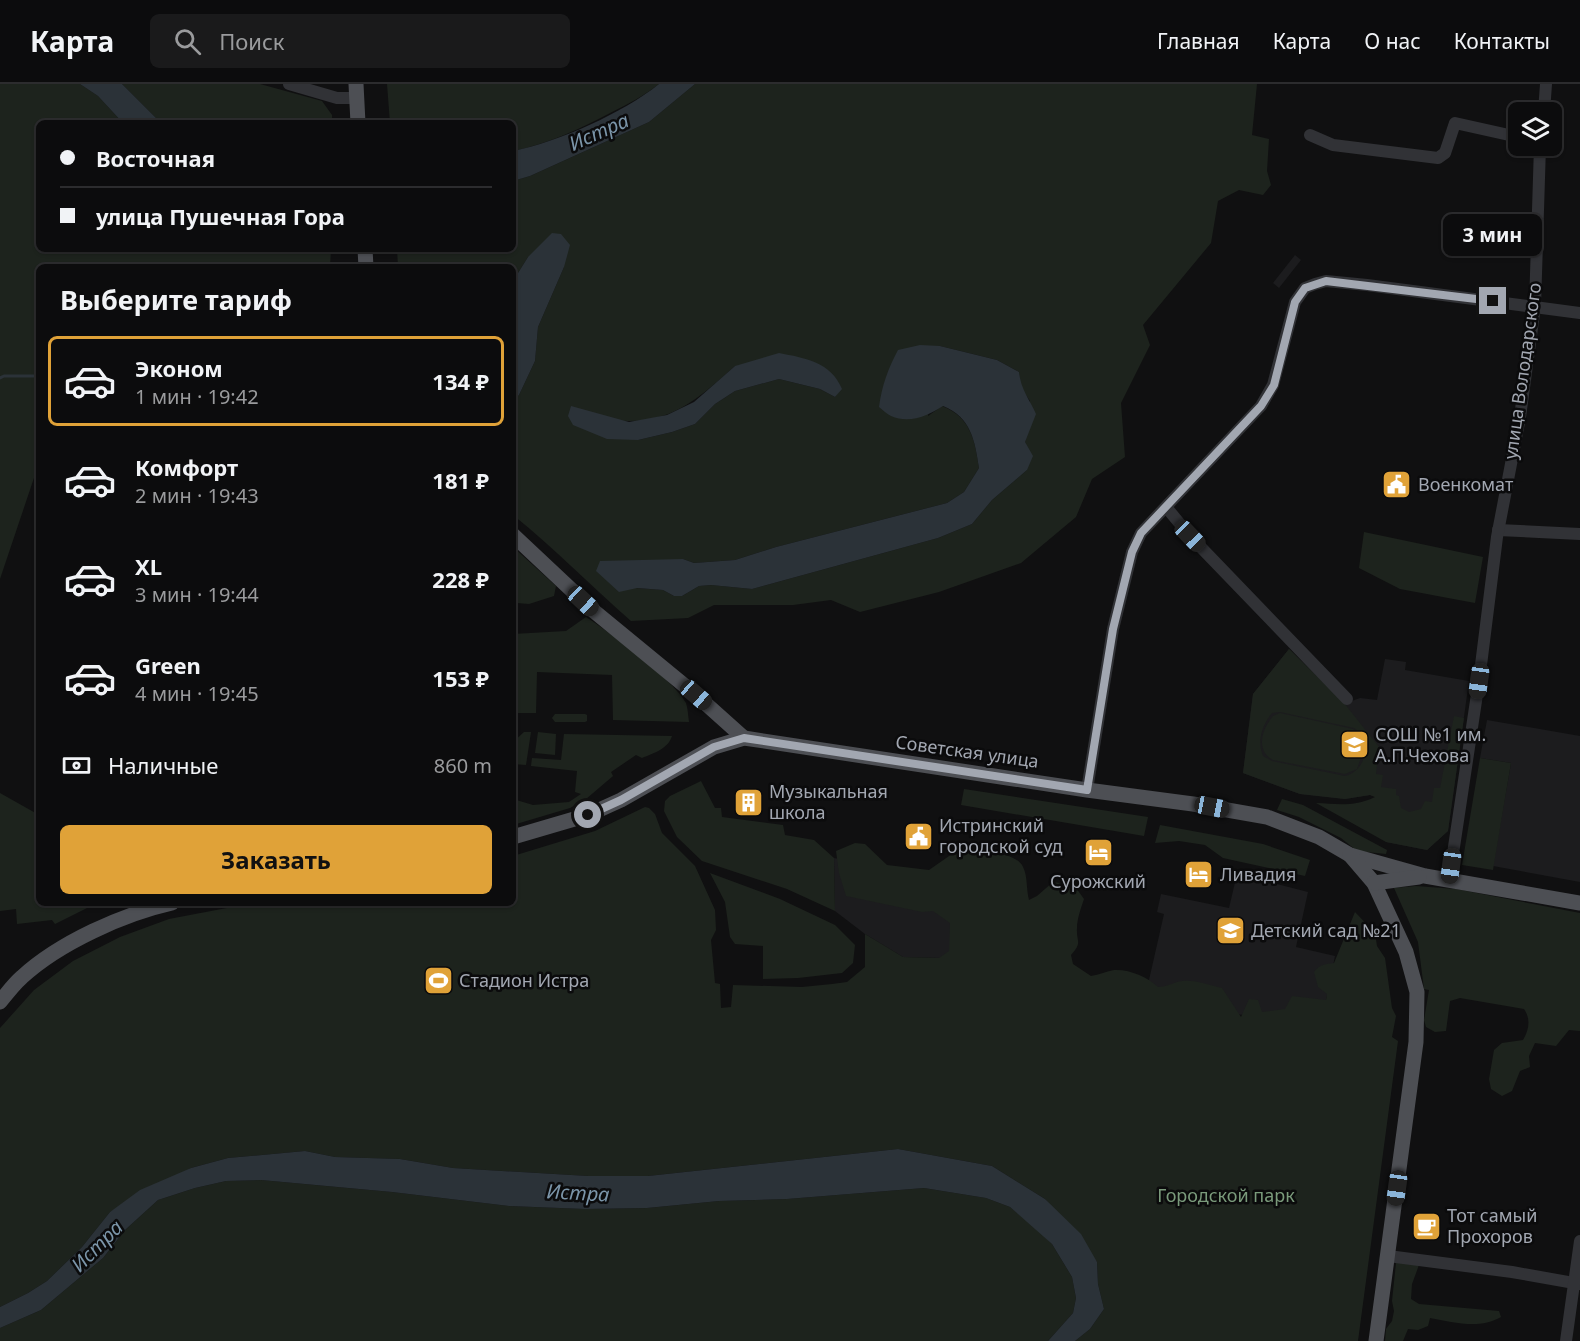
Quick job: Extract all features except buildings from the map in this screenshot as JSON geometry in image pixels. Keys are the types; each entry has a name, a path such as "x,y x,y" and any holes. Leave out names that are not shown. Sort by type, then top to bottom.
{"main road":[{"path":"356,91 358,120"},
{"path":"516,539 595,612 696,695 744,738"},
{"name":"Советская улица","path":"516,836 588,815 621,800 714,747 744,738 1193,804 1267,817 1319,837 1350,855 1425,876 1580,903"},
{"path":"1350,855 1374,884 1406,952 1417,992 1416,1042 1376,1341"},
{"name":"Советская улица","path":"1374,884 1425,876"},
{"path":"0,1002 21,977 65,945 117,921 162,906"}],"street":[{"path":"289,84 337,98 356,91"},
{"path":"1545,102 1546,84"},
{"path":"1310,135 1334,146 1438,158 1445,153 1455,123 1508,135"},
{"name":"улица Володарского","path":"1449,880 1479,681 1498,530 1520,417 1535,306 1540,156"},
{"path":"1087,790 1111,640 1129,562 1141,533 1261,406 1274,385 1295,302 1305,288 1326,281 1580,313"},
{"path":"1166,507 1198,544 1347,699"},
{"path":"1498,530 1580,534"},
{"path":"1566,1341 1577,1283 1580,1241"},
{"path":"1388,1256 1577,1283"}],"shaded area":[{"path":"1295,255 1301,260 1279,288 1273,283"},
{"name":"СОШ №1 им. А.П.Чехова","path":"1289,649 1341,701 1349,702 1360,698 1377,700 1385,659 1406,662 1405,670 1469,681 1448,831 1427,850 1386,842 1379,830 1376,797 1370,795 1345,799 1300,794 1243,773 1253,694"},
{"path":"1487,720 1580,736 1580,882 1493,866 1511,763 1480,758"},
{"path":"834,858 874,866 978,942 940,958 903,957 865,934 835,911"},
{"name":"Детский сад №21","path":"1237,874 1308,892 1296,947 1335,956 1326,1000 1289,1021 1144,1002 1164,914 1157,912 1161,894 1229,908"}],"green space":[{"path":"0,84 80,84 98,96 120,120 36,120 36,252 331,252 330,264 36,264 36,472 0,579"},
{"path":"122,84 260,84 322,101 332,115 332,120 158,120"},
{"path":"387,84 659,84 630,103 576,130 516,150 516,120 390,120"},
{"path":"695,84 1257,84 1252,135 1269,139 1267,171 1271,185 1263,195 1239,190 1218,201 1211,243 1143,325 1150,345 1121,403 1125,457 1092,479 1076,517 1021,563 939,592 860,612 831,600 793,605 714,605 688,618 631,621 516,518 516,398 535,361 538,327 564,267 528,257 516,276 516,264 398,264 397,252 516,252 516,180 530,176 649,122","holes":["940,346 997,360 1019,372 1020,386 1030,401 1025,442 1027,470 992,500 972,524 938,538 752,589 699,586 682,596 674,596 663,590 636,588 683,559 694,563 735,560 776,547 947,503 964,492 979,468 976,448 965,423 952,411 942,406 928,416","735,366 841,388 835,397 820,389 779,379 735,391 715,404 695,424 638,440 571,407 616,420 646,420 675,411 688,404"]},
{"path":"1364,532 1483,557 1475,603 1400,589 1359,568"},
{"path":"516,550 556,586 554,596 529,604 517,603"},
{"path":"586,617 625,645 656,670 680,694 686,703 689,722 613,720 612,675 537,672 536,713 516,713 516,634 566,631"},
{"path":"1289,649 1344,703 1379,747 1376,774 1383,775 1381,787 1396,789 1401,808 1409,812 1421,809 1425,801 1432,802 1434,788 1440,788 1454,716 1464,718 1448,831 1427,850 1386,842 1316,803 1353,804 1375,797 1370,795 1345,799 1300,794 1243,773 1253,694","holes":["1280,712 1354,728 1363,740 1364,755 1358,768 1345,776 1272,761 1263,756 1261,750 1262,733 1272,713"]},
{"path":"1280,713 1353,729 1363,742 1357,769 1345,774 1273,760 1267,756 1262,745 1263,733 1273,716"},
{"path":"555,714 585,714 587,721 555,722 552,718"},
{"path":"524,732 531,732 526,765 516,764 516,739"},
{"path":"538,732 556,734 555,755 535,753"},
{"path":"564,734 672,736 660,750 642,758 636,755 611,772 613,776 586,799 570,808 516,824 516,800 533,805 569,802 581,794 575,792 577,771 531,766 532,758 561,760"},
{"path":"1480,758 1511,763 1493,870 1462,865"},
{"path":"701,781 715,808 721,808 722,817 783,825 785,835 814,840 834,858 835,911 787,889 702,861 677,837 664,811 665,801 670,796"},
{"path":"964,789 1148,817 1144,836 961,805"},
{"path":"0,793 36,813 36,906 91,906 55,924 52,920 17,924 16,909 0,911"},
{"path":"1282,799 1303,805 1387,850 1386,854 1357,851 1341,838 1299,817 1277,810"},
{"name":"Городской парк","path":"645,807 649,808 655,814 662,833 695,866 715,910 716,930 711,940 715,983 720,984 721,1008 731,1007 733,985 802,987 847,982 865,967 865,934 903,957 939,958 949,951 950,923 933,911 922,912 846,896 839,873 836,851 855,843 865,844 887,865 929,870 962,847 1005,855 1019,862 1023,867 1029,900 1053,882 1074,885 1084,899 1077,925 1078,944 1071,955 1073,964 1091,976 1114,970 1132,972 1158,987 1188,981 1222,988 1241,1017 1249,999 1258,1000 1262,1012 1285,1009 1292,996 1326,1000 1327,994 1318,987 1314,972 1322,965 1334,963 1355,912 1375,933 1377,946 1385,958 1392,1008 1396,1016 1392,1037 1398,1041 1358,1341 1075,1341 1090,1329 1104,1309 1098,1284 1097,1262 1045,1199 992,1166 898,1149 648,1176 588,1176 453,1168 400,1159 335,1157 305,1151 228,1158 191,1168 110,1212 82,1247 47,1281 0,1307 0,1028 34,990 73,961 120,937 169,919 237,906 516,906 516,855 595,831"},
{"path":"1160,825 1263,844 1310,860 1305,876 1223,858 1205,845 1179,841 1155,843"},
{"path":"710,873 780,899 835,925 855,945 853,963 842,973 763,979 763,946 735,944 730,937 725,902"},
{"path":"1416,886 1456,889 1580,913 1580,1031 1569,1030 1556,1046 1535,1043 1529,1056 1530,1067 1520,1071 1512,1091 1502,1096 1491,1089 1489,1079 1494,1050 1502,1043 1523,1040 1527,1032 1528,1017 1524,1009 1460,998 1450,1001 1446,1031 1435,1032 1426,1027 1424,1020 1429,990 1424,989 1418,942 1394,888"},
{"path":"261,1180 509,1206 585,1209 647,1208 924,1188 986,1198 1010,1207 1052,1244 1072,1277 1076,1298 1073,1313 1048,1341 0,1341 0,1328 41,1310 103,1258 125,1230 158,1200 226,1181"},
{"path":"1405,1259 1419,1265 1412,1284 1411,1299 1419,1304 1499,1311 1501,1317 1475,1324 1430,1318 1428,1326 1418,1330 1408,1329 1403,1341 1385,1341 1386,1329 1392,1321 1394,1311 1392,1301 1396,1263"}],"water":[{"path":"80,84 122,84 158,120 120,120 98,96"},
{"name":"Истра","path":"659,84 695,84 649,122 530,176 516,180 516,150 550,141 589,125 644,95"},
{"path":"552,233 561,234 570,245 564,267 538,327 535,361 516,398 516,276 528,257"},
{"path":"920,345 940,346 997,360 1019,372 1023,389 1036,414 1025,442 1033,456 1027,470 992,500 972,524 938,538 752,589 699,586 682,596 674,596 663,590 637,588 619,592 596,571 600,561 683,559 694,563 735,560 776,547 947,503 964,492 979,468 973,439 966,423 960,417 943,406 925,416 911,419 891,416 879,407 886,377 898,350"},
{"path":"779,353 807,359 824,367 837,380 842,389 835,397 820,389 779,379 735,391 715,404 695,424 638,440 607,439 573,425 568,416 571,406 629,422 667,415 694,402 735,366"},
{"name":"Истра","path":"898,1149 992,1166 1045,1199 1081,1234 1097,1262 1098,1284 1104,1309 1090,1329 1075,1341 1048,1341 1073,1313 1076,1298 1072,1277 1052,1244 1010,1207 986,1198 924,1188 647,1208 585,1209 509,1206 261,1180 226,1181 158,1200 125,1230 103,1258 41,1310 0,1328 0,1307 47,1281 82,1247 110,1212 140,1190 191,1168 228,1158 305,1151 335,1157 400,1159 453,1168 588,1176 648,1176"}],"waterway":[{"path":"0,378 36,376"}],"place":[{"name":"Военкомат","path":"1397,485"},
{"name":"СОШ №1 им. А.П.Чехова","path":"1354,745"},
{"name":"Музыкальная школа","path":"748,802"},
{"name":"Истринский городской суд","path":"918,836"},
{"name":"Сурожский","path":"1098,853"},
{"name":"Ливадия","path":"1199,875"},
{"name":"Детский сад №21","path":"1230,931"},
{"name":"Стадион Истра","path":"438,981"},
{"name":"Тот самый Прохоров","path":"1426,1226"}],"route":[{"path":"588,815 621,800 714,747 744,738 1087,790 1108,652 1132,552 1141,533 1261,406 1274,385 1295,302 1305,288 1326,281 1493,301"}]}
